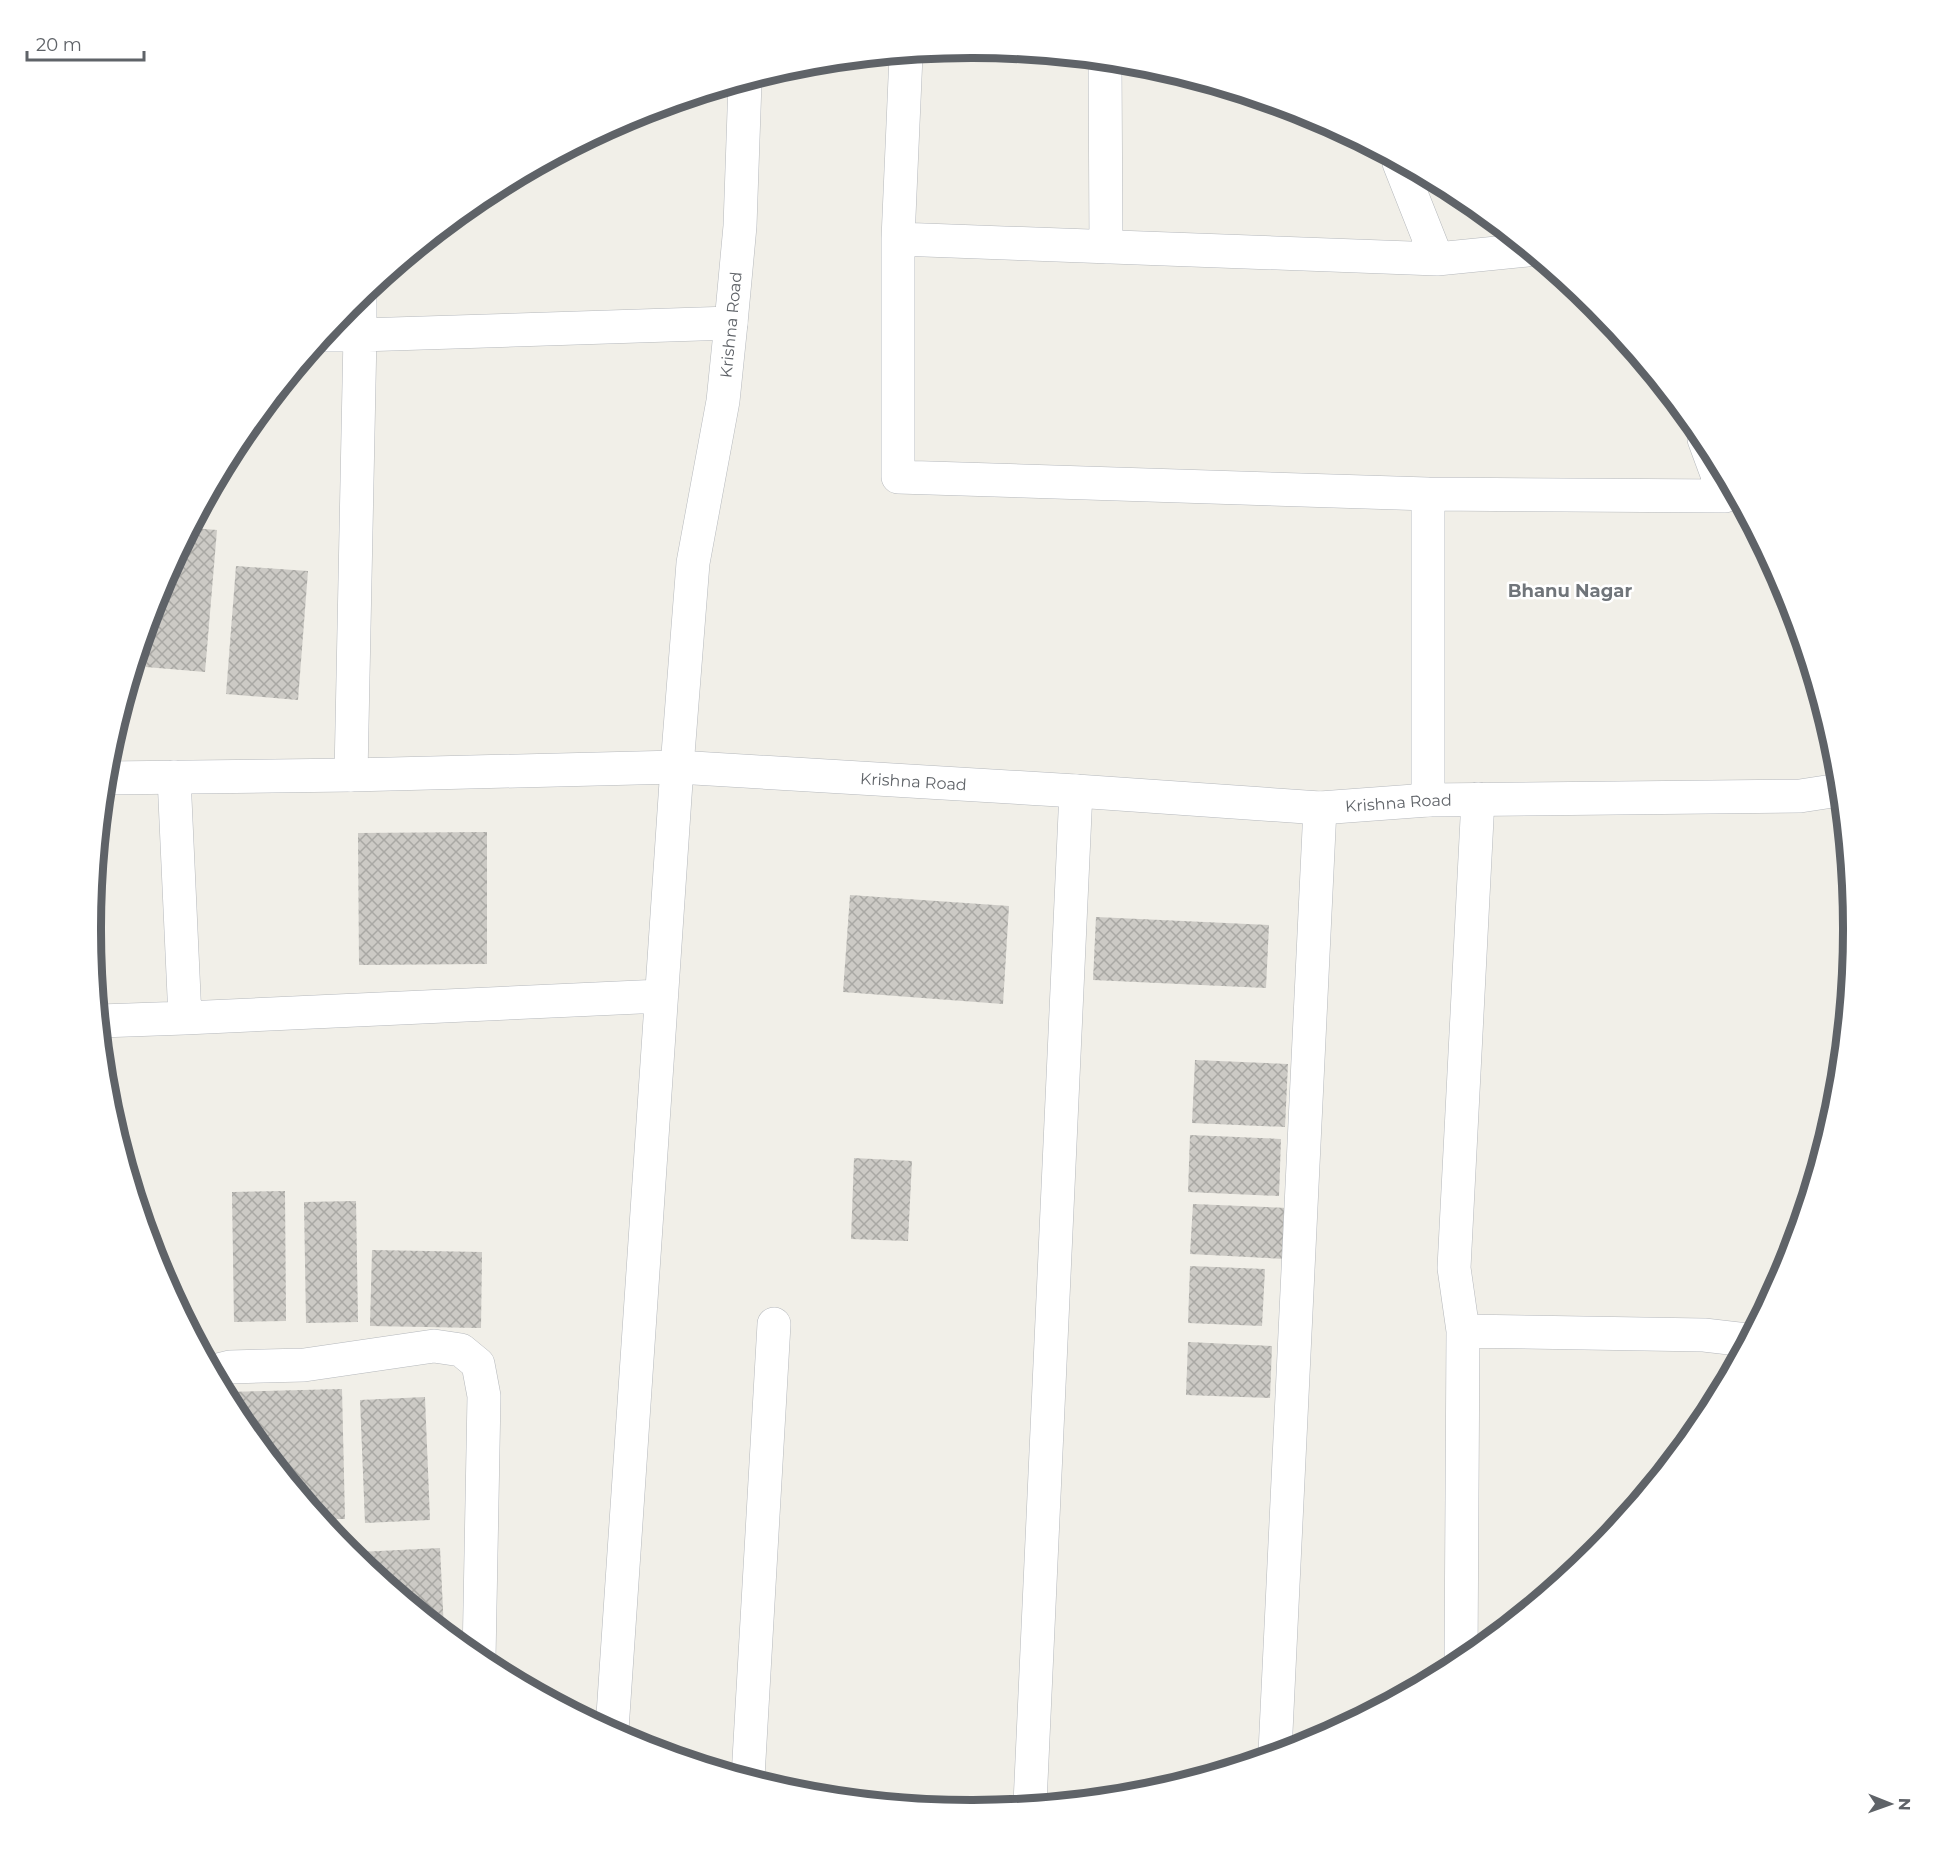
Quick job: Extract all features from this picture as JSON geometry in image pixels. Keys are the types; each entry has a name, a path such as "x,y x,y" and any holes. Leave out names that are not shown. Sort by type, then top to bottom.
{"street":[{"path":"906,61 898,238 898,477 1428,494 1727,496"},
{"path":"1106,69 1106,247"},
{"name":"Krishna Road","path":"745,89 740,226 731,323 723,401 693,563 677,767 1320,808 1428,800 1800,796 1831,791"},
{"path":"1403,173 1437,259"},
{"path":"898,238 1437,259 1517,251"},
{"path":"351,775 360,309"},
{"path":"336,335 731,323"},
{"path":"1428,494 1428,800"},
{"path":"115,778 677,767 613,1721"},
{"path":"174,777 185,1018"},
{"path":"1030,1798 1076,791"},
{"path":"1461,1649 1463,1331 1454,1268 1479,799"},
{"path":"1275,1744 1320,808"},
{"path":"107,1021 661,996"},
{"path":"748,1770 774,1324"},
{"path":"1463,1331 1704,1335 1739,1339"},
{"path":"221,1369 304,1365 434,1346 461,1350 478,1364 484,1396 479,1647"}],"building":[{"path":"199,529 217,530 205,672 146,667 148,649 191,544"},
{"path":"236,566 308,571 298,700 226,694"},
{"path":"487,832 487,964 359,965 358,833"},
{"path":"850,895 1009,906 1003,1004 843,992"},
{"path":"1096,917 1269,925 1266,988 1093,980"},
{"path":"1195,1060 1288,1064 1285,1127 1192,1123"},
{"path":"1190,1135 1281,1139 1279,1196 1188,1192"},
{"path":"854,1158 912,1161 908,1241 851,1239"},
{"path":"285,1191 286,1321 234,1322 232,1192"},
{"path":"356,1201 358,1322 306,1323 304,1202"},
{"path":"1193,1204 1288,1208 1285,1259 1190,1254"},
{"path":"372,1250 482,1252 481,1328 370,1326"},
{"path":"1190,1266 1265,1269 1262,1326 1188,1323"},
{"path":"1188,1342 1272,1346 1270,1398 1186,1395"},
{"path":"342,1389 345,1519 332,1519 318,1503 281,1459 235,1392"},
{"path":"425,1397 430,1520 365,1523 360,1400"},
{"path":"440,1548 444,1621 398,1583 363,1552"}],"district":[{"name":"Bhanu Nagar","path":"1570,591"}]}
